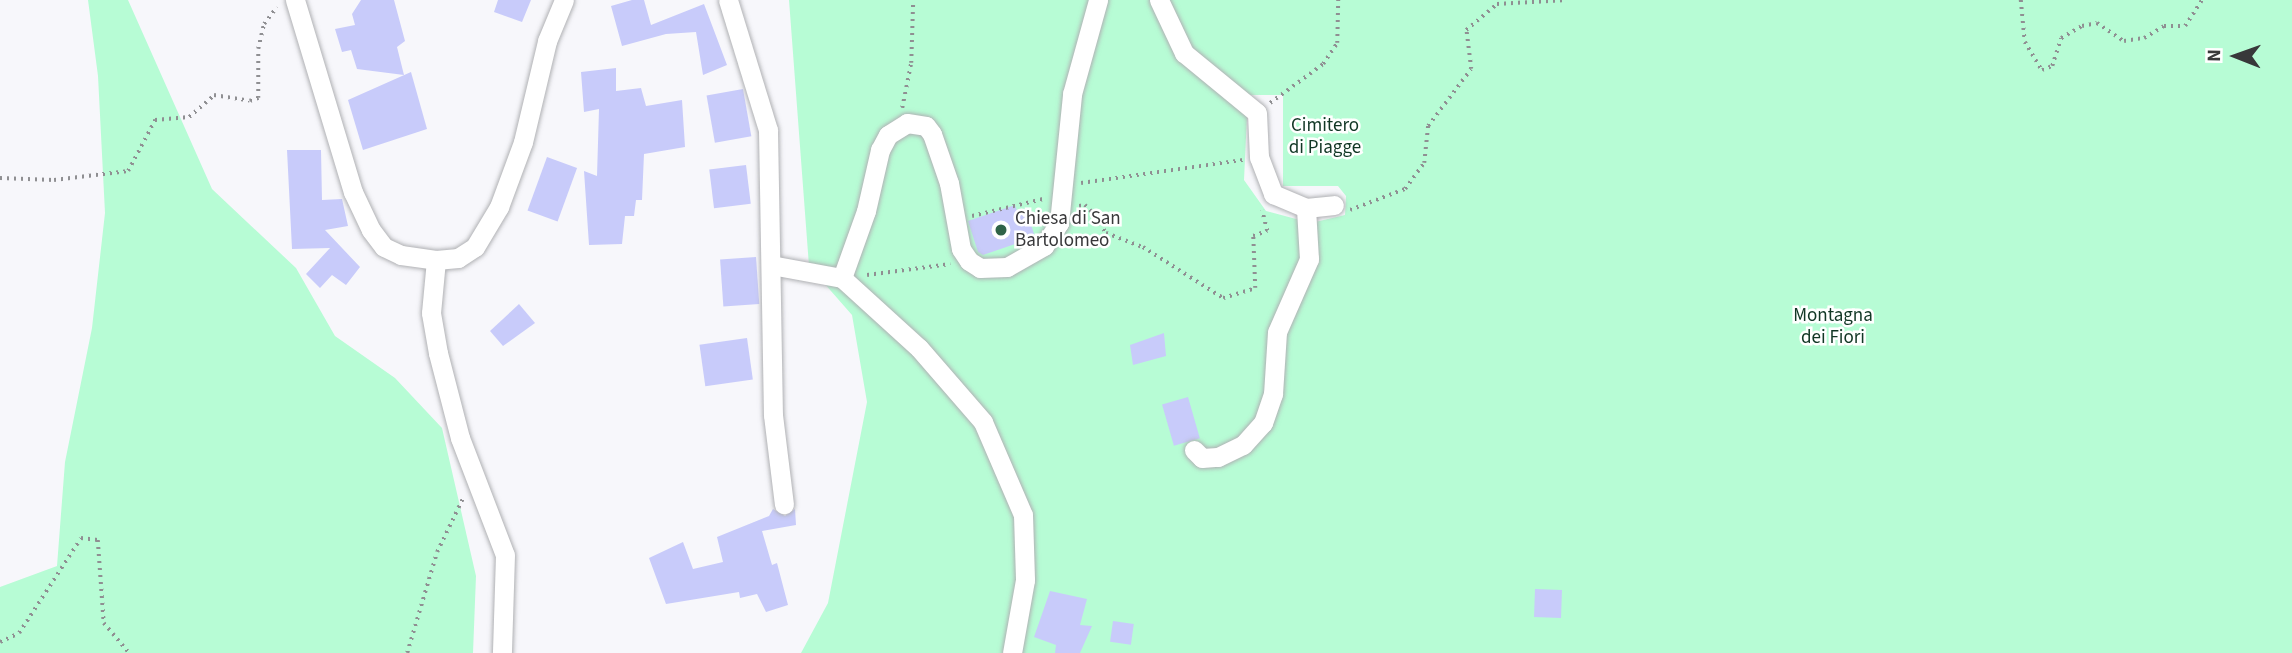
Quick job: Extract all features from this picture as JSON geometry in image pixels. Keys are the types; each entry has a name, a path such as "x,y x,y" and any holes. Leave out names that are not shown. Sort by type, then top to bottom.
{"street":[{"path":"295,0 354,192 371,230 384,247 401,255 436,260 458,258 475,247 499,207 523,142 547,41 564,0"},
{"path":"727,0 768,130 773,415 784,504"},
{"path":"842,278 866,211 880,150 898,127 916,122 932,134 950,183 954,221 969,261 980,268 1007,267 1044,246 1059,223 1072,94 1098,0"},
{"path":"1159,0 1185,52 1257,113 1259,157 1273,194 1306,208 1334,205"},
{"path":"1194,450 1202,458 1219,457 1243,445 1263,422 1273,394 1277,332 1309,259 1306,208"},
{"path":"436,260 431,313 436,340 460,438 505,555 502,653"},
{"path":"771,265 842,278 919,348 983,422 1023,515 1025,580 1012,653"}],"path":[{"path":"0,178 54,180 128,172 155,120 189,117 214,95 250,102 258,98 258,49 264,24 282,0"},
{"path":"898,127 911,63 913,0"},
{"path":"1257,113 1323,64 1337,43 1338,0"},
{"path":"1334,205 1354,211 1405,189 1424,163 1428,126 1471,69 1466,30 1497,4 1567,0"},
{"path":"2021,0 2025,42 2042,71 2052,66 2061,38 2081,26 2097,23 2124,41 2144,38 2164,26 2185,26 2202,0"},
{"path":"1060,206 1073,184 1259,157"},
{"path":"954,221 1045,199 1060,206 1085,205 1105,233 1143,247 1223,299 1255,288 1253,236 1267,232 1268,223 1256,197 1271,189"},
{"path":"842,278 969,261"},
{"path":"407,653 438,552 474,472"},
{"path":"0,642 19,632 81,538 98,540 104,623 129,653"}],"green space":[{"path":"88,0 128,0 212,189 296,268 335,336 395,378 442,428 476,576 473,653 0,653 0,587 57,566 65,462 92,328 105,213 98,76"},
{"name":"Montagna dei Fiori","path":"789,0 2292,0 2292,653 801,653 828,603 867,402 852,315 809,266","holes":["1248,95 1283,95 1283,186 1338,186 1346,196 1345,215 1311,223 1266,211 1244,180"]}],"building":[{"path":"361,0 394,0 405,41 397,47 404,75 357,69 351,50 342,52 335,29 355,25 352,14"},
{"path":"498,0 531,0 522,22 494,12"},
{"path":"632,0 644,0 651,25 704,4 727,65 703,75 696,32 666,34 622,46 611,6"},
{"path":"616,68 616,91 641,88 646,106 682,100 685,147 644,154 642,200 636,200 634,216 625,216 622,244 589,245 584,171 597,176 599,109 584,112 581,72"},
{"path":"411,72 427,129 363,150 348,100"},
{"path":"743,89 751,136 715,143 707,95"},
{"path":"287,150 321,150 322,200 342,199 348,226 325,230 360,267 346,285 332,275 320,288 306,274 330,248 292,249"},
{"path":"547,157 577,168 558,222 528,211"},
{"path":"746,165 751,204 714,208 709,170"},
{"name":"Chiesa di San Bartolomeo","path":"1015,205 1018,214 1027,212 1035,237 983,255 978,252 968,221"},
{"path":"756,257 759,304 723,306 720,260"},
{"path":"519,304 535,323 503,346 490,331"},
{"path":"1164,333 1166,356 1133,365 1130,345"},
{"path":"747,338 753,380 705,386 699,345"},
{"path":"1188,397 1200,438 1174,446 1162,404"},
{"path":"773,509 785,516 795,509 796,525 762,531 772,565 777,563 788,605 766,612 757,594 740,598 739,592 666,604 649,558 683,542 693,569 723,562 717,537 769,516"},
{"path":"1535,589 1562,590 1561,618 1534,617"},
{"path":"1050,591 1087,599 1080,625 1092,626 1080,653 1055,653 1056,645 1034,637"},
{"path":"1113,621 1134,624 1131,645 1110,642"}],"place":[{"name":"Chiesa di San Bartolomeo","path":"1001,230"}],"park label":[{"name":"Cimitero di Piagge","path":"1325,137"}]}
